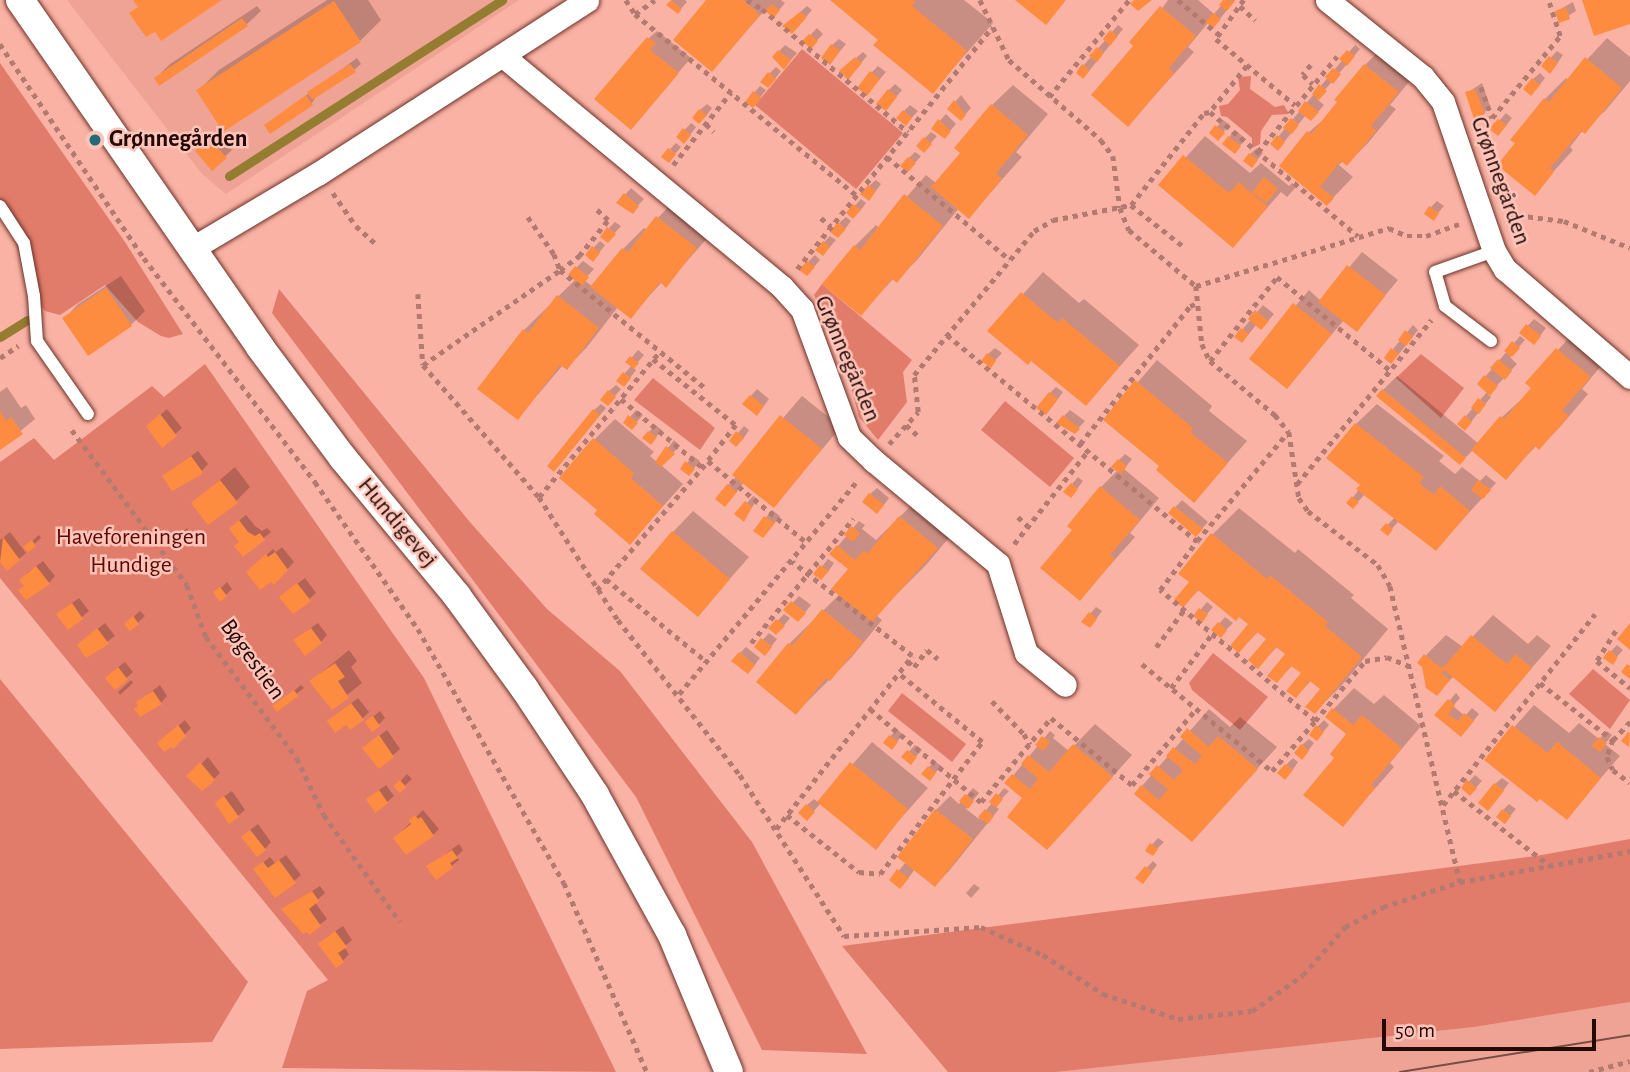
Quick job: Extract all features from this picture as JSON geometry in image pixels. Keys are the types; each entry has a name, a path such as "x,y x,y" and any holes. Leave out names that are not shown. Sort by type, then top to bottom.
{"street":[{"name":"Hundigevej","path":"20,0 191,249 343,458 464,606 524,688 595,795 672,935 729,1072"},
{"path":"191,249 318,173 587,0"},
{"name":"Grønnegården","path":"1327,0 1423,76 1443,102 1494,251 1505,269 1630,377"},
{"name":"Grønnegården","path":"503,56 782,287 802,309 849,437 998,564"},
{"path":"998,564 1026,653 1065,685"}],"lane":[{"path":"0,206 24,243 34,296 37,341 88,414"},
{"path":"1491,341 1446,306 1435,272 1494,251"}],"path":[{"path":"626,0 635,14 856,195"},
{"path":"635,14 655,0"},
{"path":"747,0 762,9 908,132"},
{"path":"980,0 1010,61 1101,140 1113,156 1119,208 1129,230 1196,286 1202,344 1209,361 1275,415 1289,432 1299,498 1308,511 1378,565 1390,586 1460,882"},
{"path":"1049,97 1129,0"},
{"path":"1178,0 1218,34"},
{"path":"1244,0 1216,39 1295,105"},
{"path":"1481,87 1492,118 1560,36 1548,0"},
{"path":"1240,6 1255,20"},
{"path":"782,287 992,27"},
{"path":"0,44 144,258 315,482 418,629 564,883 647,1072"},
{"path":"1258,152 1337,55"},
{"path":"1311,65 1303,75 1313,84"},
{"path":"679,694 918,411 914,375 1034,231 1053,220 1131,205 1204,113 1210,112 1247,66"},
{"path":"657,185 731,92"},
{"path":"1210,112 1359,237"},
{"path":"706,124 714,132"},
{"path":"887,157 1010,260"},
{"path":"318,173 356,226 376,243"},
{"path":"1131,205 1183,246"},
{"path":"423,365 579,256 608,220 597,210"},
{"path":"1196,286 1389,228 1407,236 1426,236 1482,214 1524,215 1564,221 1630,248"},
{"path":"528,218 554,254 560,270 704,387"},
{"path":"821,218 831,226"},
{"path":"1209,361 1278,277 1390,370"},
{"path":"418,295 423,365 539,497 597,590 679,694 776,829 844,936 981,926 1043,955 1103,994 1178,1019 1252,1011 1303,975 1345,927 1382,907 1460,882 1630,851"},
{"path":"1080,444 1190,306 1198,303"},
{"path":"1297,485 1446,306"},
{"path":"947,335 1197,541"},
{"path":"539,497 660,351"},
{"path":"597,590 736,425 653,359"},
{"path":"621,399 702,467"},
{"name":"Bøgestien","path":"88,414 70,426 187,585 206,637 297,758 324,815 400,922"},
{"path":"906,425 917,435"},
{"path":"1289,432 1197,541 1160,590 1315,722"},
{"path":"998,564 1088,451"},
{"path":"708,460 807,543"},
{"path":"1018,517 1028,526"},
{"path":"751,643 853,519"},
{"path":"776,829 912,656 792,562"},
{"path":"606,579 706,662"},
{"path":"1156,647 1184,610"},
{"path":"1442,805 1595,614"},
{"path":"1616,631 1597,660 1630,688"},
{"path":"1171,688 1212,634"},
{"path":"908,661 914,667 927,650 938,659"},
{"path":"1142,664 1272,771 1365,661 1387,657 1409,667"},
{"path":"787,815 859,873 880,874 982,742 898,673"},
{"path":"1540,683 1613,740"},
{"path":"992,701 1024,734 1030,744"},
{"path":"870,709 981,802 1051,718 1132,785 1196,709"},
{"path":"1630,722 1613,740 1607,757 1612,770 1630,783"},
{"path":"1454,791 1550,866"},
{"path":"1590,1072 1630,1061"}],"shaded area":[{"path":"67,0 519,0 226,194 202,174"},
{"path":"1630,1002 1630,1072 1056,1072 1474,1027"}],"green space":[{"path":"802,49 903,133 856,189 755,105"},
{"path":"0,63 125,242 183,334 169,338 161,336 138,322 105,285 60,315 45,311 39,304 0,201"},
{"path":"1251,76 1250,89 1275,107 1284,105 1289,114 1272,115 1261,131 1260,144 1252,148 1252,138 1227,117 1221,116 1219,106 1228,104 1240,90 1238,77"},
{"path":"822,284 912,360 903,372 907,402 878,440 859,417 844,361 814,295"},
{"path":"279,289 469,521 547,609 620,671 752,842 867,1054 762,1050 636,797 272,313"},
{"path":"1421,354 1464,388 1441,418 1396,378"},
{"name":"Haveforeningen Hundige","path":"205,364 424,678 616,1072 282,1068 307,991 328,980 0,578 0,462 34,438 54,460 152,386 164,397"},
{"path":"653,378 715,428 700,450 634,400"},
{"path":"1005,401 1074,458 1050,487 981,430"},
{"path":"1213,653 1268,697 1240,730 1192,690 1189,683"},
{"path":"1593,669 1630,700 1610,729 1569,694"},
{"path":"0,679 248,982 212,1042 0,1049"},
{"path":"902,693 966,744 952,762 888,711"},
{"path":"1630,839 1630,1002 1474,1027 1056,1072 948,1072 842,946 1536,856"}],"building":[{"path":"133,0 222,0 161,41 155,32 146,37 129,13 138,7"},
{"path":"671,0 682,9 678,14 666,5"},
{"path":"706,0 743,0 760,15 712,72 673,40"},
{"path":"830,0 913,0 916,2 912,6 967,51 933,94 873,45 878,40"},
{"path":"1015,0 1066,0 1046,25"},
{"path":"1134,0 1152,0 1138,11 1130,4"},
{"path":"1223,0 1235,1 1227,11 1219,5"},
{"path":"1582,0 1630,0 1630,24 1594,36"},
{"path":"334,1 361,42 223,132 196,90"},
{"path":"771,4 780,10 774,18 765,11"},
{"path":"1160,6 1196,36 1169,68 1174,73 1128,127 1091,95 1133,46 1129,42"},
{"path":"1566,7 1570,19 1559,23 1555,11"},
{"path":"800,12 807,17 792,34 782,26"},
{"path":"1213,13 1221,19 1213,28 1205,22"},
{"path":"242,18 248,26 159,86 154,78"},
{"path":"1110,30 1118,36 1110,46 1103,39"},
{"path":"809,34 818,41 811,49 802,41"},
{"path":"647,37 656,43 650,50 679,73 631,130 594,99"},
{"path":"831,44 840,51 830,65 821,58"},
{"path":"1097,47 1104,53 1097,62 1089,56"},
{"path":"778,50 791,60 784,70 772,57"},
{"path":"1347,50 1355,56 1347,66 1339,59"},
{"path":"1549,56 1558,63 1550,74 1541,66"},
{"path":"855,57 862,63 848,80 839,71"},
{"path":"1585,57 1622,88 1585,134 1581,131 1550,168 1554,172 1535,196 1497,165 1515,143 1510,140 1544,98 1549,102"},
{"path":"350,64 356,72 312,100 307,92"},
{"path":"1082,64 1090,70 1083,79 1076,73"},
{"path":"1364,64 1399,92 1371,126 1376,131 1347,166 1341,161 1320,187 1334,198 1327,206 1279,166 1307,131 1311,134 1337,102 1334,100"},
{"path":"1333,68 1341,74 1333,84 1325,77"},
{"path":"870,71 880,79 867,96 857,88"},
{"path":"768,72 776,79 768,88 760,82"},
{"path":"1532,78 1540,85 1531,96 1523,89"},
{"path":"1319,84 1327,91 1319,100 1312,94"},
{"path":"888,89 897,97 886,111 876,104"},
{"path":"1475,89 1485,114 1474,119 1465,92"},
{"path":"753,91 761,98 753,108 745,102"},
{"path":"306,95 313,105 270,134 264,125"},
{"path":"954,100 966,115 961,121 947,109"},
{"path":"1305,101 1319,112 1311,121 1298,111"},
{"path":"991,104 1028,135 996,173 1002,179 969,219 931,187 960,153 954,148"},
{"path":"699,109 707,115 699,124 692,118"},
{"path":"903,110 912,118 906,126 896,118"},
{"path":"1291,118 1299,125 1292,134 1283,128"},
{"path":"938,119 951,131 945,139 931,129"},
{"path":"1498,119 1507,125 1498,136 1489,129"},
{"path":"1215,125 1225,133 1218,141 1209,133"},
{"path":"683,128 691,135 684,144 676,137"},
{"path":"1277,135 1285,142 1278,151 1270,144"},
{"path":"1228,136 1241,146 1235,154 1222,144"},
{"path":"924,137 932,144 924,153 916,146"},
{"path":"209,138 227,158 212,171 195,151"},
{"path":"668,148 676,154 669,163 661,157"},
{"path":"1249,153 1258,160 1252,168 1243,161"},
{"path":"1183,155 1229,193 1239,182 1268,207 1233,248 1158,185"},
{"path":"908,157 916,163 908,172 900,166"},
{"path":"1264,177 1278,189 1266,203 1252,192"},
{"path":"868,185 876,191 869,201 860,194"},
{"path":"624,193 639,206 633,214 616,203"},
{"path":"904,194 943,226 897,283 892,279 861,316 822,284 854,245 860,250"},
{"path":"853,204 861,210 853,219 846,213"},
{"path":"1429,206 1439,213 1434,221 1424,214"},
{"path":"656,216 697,248 666,288 660,282 631,319 590,287 622,248 628,252"},
{"path":"838,222 846,229 838,238 830,232"},
{"path":"607,227 616,234 608,243 600,237"},
{"path":"823,241 830,247 823,256 815,250"},
{"path":"592,246 600,253 593,262 585,255"},
{"path":"807,261 815,267 807,276 799,270"},
{"path":"1347,265 1386,295 1357,332 1318,302"},
{"path":"575,266 589,277 582,286 568,275"},
{"path":"106,288 132,326 88,356 62,318"},
{"path":"1021,292 1058,323 1062,318 1120,366 1086,406 1031,361 1028,365 987,331"},
{"path":"557,295 599,328 567,370 560,365 518,420 477,389 523,329 528,333"},
{"path":"1293,303 1332,334 1287,389 1249,359"},
{"path":"1255,310 1269,321 1261,330 1248,319"},
{"path":"1526,324 1541,336 1534,345 1519,333"},
{"path":"1241,328 1249,334 1242,343 1234,337"},
{"path":"1405,330 1413,337 1406,346 1398,340"},
{"path":"1512,341 1520,348 1512,357 1504,351"},
{"path":"1391,348 1399,354 1391,364 1384,358"},
{"path":"1556,348 1591,377 1562,410 1569,416 1539,450 1535,446 1506,480 1471,450 1500,416 1504,419 1531,388 1525,383"},
{"path":"987,353 996,361 991,368 981,361"},
{"path":"630,356 639,363 634,369 625,362"},
{"path":"1498,359 1512,371 1505,380 1490,368"},
{"path":"623,372 631,378 624,387 616,381"},
{"path":"1484,375 1498,386 1490,396 1477,384"},
{"path":"1135,380 1193,428 1190,432 1228,463 1194,503 1156,470 1159,466 1103,420"},
{"path":"1382,389 1466,458 1460,465 1376,396"},
{"path":"608,390 616,397 608,406 600,400"},
{"path":"1049,392 1058,399 1046,415 1036,408"},
{"path":"750,395 764,406 757,416 742,404"},
{"path":"1478,398 1486,404 1479,414 1471,408"},
{"path":"593,409 600,415 554,472 547,466"},
{"path":"0,411 6,421 11,417 23,434 0,450"},
{"path":"160,414 177,436 162,448 146,426"},
{"path":"628,415 638,423 632,430 623,423"},
{"path":"780,415 822,449 774,508 732,475"},
{"path":"1063,415 1080,429 1075,434 1056,423"},
{"path":"1465,415 1472,422 1465,431 1457,424"},
{"path":"1355,423 1424,477 1419,483 1434,495 1440,486 1470,511 1436,551 1356,489 1360,485 1326,458"},
{"path":"648,431 657,437 651,445 642,438"},
{"path":"736,431 744,438 736,447 729,441"},
{"path":"593,438 634,473 631,478 663,506 630,545 594,514 597,510 559,478"},
{"path":"666,446 675,454 661,467 655,462"},
{"path":"191,456 202,471 201,475 172,491 162,476"},
{"path":"1118,459 1127,466 1121,474 1111,467"},
{"path":"685,461 695,469 689,476 680,469"},
{"path":"220,480 238,503 208,525 191,503"},
{"path":"1478,480 1491,490 1483,499 1471,490"},
{"path":"1071,483 1078,489 1071,498 1063,492"},
{"path":"727,484 737,492 725,507 715,499"},
{"path":"1100,486 1140,520 1110,555 1115,559 1080,601 1040,568 1072,530 1067,526"},
{"path":"869,493 884,505 877,514 862,502"},
{"path":"1352,496 1359,502 1353,509 1346,503"},
{"path":"745,501 752,507 744,522 734,514"},
{"path":"1174,506 1203,529 1196,537 1168,513"},
{"path":"764,516 775,523 763,538 753,531"},
{"path":"899,516 938,548 872,622 831,589 848,569 829,554 837,545 855,560 864,550 867,554"},
{"path":"239,520 248,532 255,536 260,533 265,540 243,557 234,546 239,542 229,529"},
{"path":"1386,523 1393,529 1388,536 1380,530"},
{"path":"851,526 860,533 853,542 844,535"},
{"path":"672,531 730,579 698,617 640,569"},
{"path":"1211,533 1267,579 1270,575 1328,622 1325,626 1362,657 1315,714 1305,707 1320,689 1310,681 1296,698 1286,691 1301,673 1291,666 1277,683 1267,676 1285,654 1276,647 1258,669 1248,660 1266,639 1257,632 1239,653 1230,646 1248,624 1239,617 1236,621 1198,590 1183,608 1174,600 1189,582 1178,574"},
{"path":"179,534 187,544 181,549 173,538"},
{"path":"3,537 20,560 7,571 0,562"},
{"path":"32,540 36,546 28,552 23,547"},
{"path":"275,552 288,570 274,585 271,582 260,590 246,572 266,554 268,557"},
{"path":"820,565 829,571 821,580 813,574"},
{"path":"36,566 50,584 26,600 18,590 24,586 19,580"},
{"path":"297,583 311,601 293,614 279,597"},
{"path":"220,587 227,596 220,602 213,592"},
{"path":"791,601 806,613 798,622 783,610"},
{"path":"72,603 83,619 68,630 56,614"},
{"path":"1199,608 1208,614 1202,623 1193,616"},
{"path":"822,609 863,642 830,681 826,678 796,715 756,682 788,643 792,646"},
{"path":"1089,612 1097,619 1090,628 1081,622"},
{"path":"133,616 139,624 130,631 124,624"},
{"path":"776,619 785,626 776,635 768,628"},
{"path":"1218,622 1227,630 1221,638 1211,630"},
{"path":"1630,623 1630,650 1617,639"},
{"path":"97,628 109,644 86,658 77,645"},
{"path":"311,628 322,643 305,656 293,640"},
{"path":"1471,635 1507,664 1515,654 1532,668 1495,712 1444,670 1441,673 1450,680 1437,696 1426,688 1422,667 1417,663 1424,654 1440,667 1444,667"},
{"path":"761,638 772,647 765,656 754,647"},
{"path":"1609,650 1618,657 1613,665 1603,658"},
{"path":"739,652 755,665 748,674 731,661"},
{"path":"335,663 345,677 338,681 349,698 332,710 309,681"},
{"path":"1627,664 1630,666 1630,679 1621,672"},
{"path":"118,667 128,680 115,690 105,678"},
{"path":"294,690 298,696 277,712 272,706"},
{"path":"153,691 162,704 140,717 134,709 138,706 136,702"},
{"path":"1448,699 1455,705 1448,714 1458,721 1464,713 1474,721 1461,737 1434,715"},
{"path":"351,703 364,720 350,730 346,725 335,733 327,721"},
{"path":"1332,708 1353,725 1362,715 1402,748 1371,785 1375,788 1343,827 1303,795 1334,758 1330,754 1346,734 1325,717"},
{"path":"373,716 380,726 372,732 365,722"},
{"path":"178,725 186,736 173,749 171,747 164,752 157,743"},
{"path":"1316,725 1324,732 1317,741 1309,735"},
{"path":"1512,725 1548,753 1557,742 1601,778 1567,820 1540,799 1537,802 1484,760"},
{"path":"1187,728 1209,747 1218,736 1258,769 1192,842 1134,794 1141,785 1159,800 1168,789 1149,774 1157,765 1174,780 1183,770 1166,756 1173,747 1195,764 1202,756 1180,737"},
{"path":"1630,733 1629,747 1621,741"},
{"path":"379,735 394,757 379,769 362,748"},
{"path":"889,735 898,742 892,750 883,743"},
{"path":"1042,736 1050,742 1043,751 1035,745"},
{"path":"1599,737 1607,743 1600,752 1592,746"},
{"path":"1073,744 1113,777 1047,850 1007,817 1022,798 1004,783 1012,774 1030,789 1038,779 1021,764 1028,755 1049,772"},
{"path":"1301,744 1309,751 1302,760 1294,753"},
{"path":"907,750 917,757 911,765 901,757"},
{"path":"200,762 215,780 202,791 186,776"},
{"path":"850,762 908,809 876,850 817,802"},
{"path":"1285,764 1293,770 1285,780 1277,773"},
{"path":"928,766 936,773 930,781 921,774"},
{"path":"400,780 406,787 400,793 393,786"},
{"path":"1467,780 1477,788 1470,796 1461,788"},
{"path":"1494,783 1504,791 1488,811 1478,803"},
{"path":"379,790 388,803 375,813 366,799"},
{"path":"996,793 1003,799 996,808 989,802"},
{"path":"965,794 974,801 968,809 959,801"},
{"path":"224,796 239,817 229,824 215,803"},
{"path":"806,804 815,812 807,821 798,813"},
{"path":"935,809 973,839 935,887 897,857"},
{"path":"985,809 994,816 988,824 978,817"},
{"path":"1502,809 1511,816 1505,824 1496,817"},
{"path":"415,815 418,819 421,817 434,836 406,855 393,838 411,824 409,820"},
{"path":"250,830 266,850 257,857 241,837"},
{"path":"1150,843 1158,849 1153,856 1145,851"},
{"path":"452,850 458,858 450,863 453,868 436,880 426,866"},
{"path":"279,860 296,883 275,898 253,869 263,862 268,868"},
{"path":"1145,866 1152,872 1143,884 1135,878"},
{"path":"897,869 909,878 900,889 889,880"},
{"path":"312,891 319,901 309,909 321,926 309,935 307,932 303,934 281,909"},
{"path":"335,931 347,947 338,953 344,962 336,968 318,944"}],"waterway":[{"path":"229,176 502,0"},
{"path":"0,337 27,320"}],"tram line":[{"path":"1400,1072 1630,1035"}],"place":[{"name":"Grønnegården","path":"95,140"}]}
